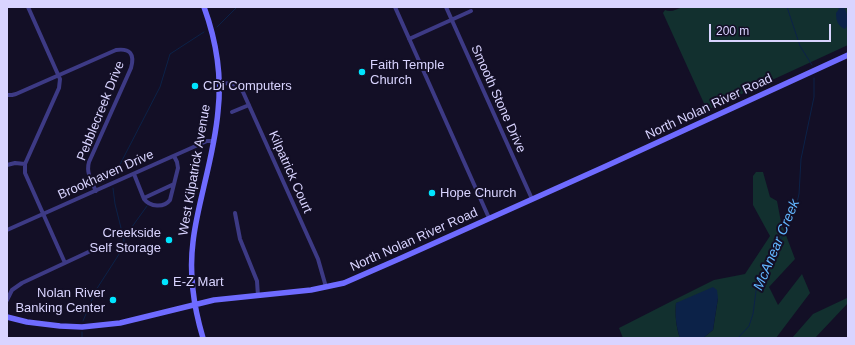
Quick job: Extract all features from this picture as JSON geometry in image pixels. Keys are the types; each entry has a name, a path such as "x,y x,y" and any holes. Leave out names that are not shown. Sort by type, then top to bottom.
{"main road":[{"name":"West Kilpatrick Avenue","path":"203,338 192,274 193,242 214,141 219,109 219,84 214,43 204,7"},
{"name":"North Nolan River Road","path":"7,317 27,322 60,326 86,327 120,324 221,299 311,290 344,283 604,167 848,55"}],"street":[{"path":"28,7 60,79 60,86 25,164 24,171 65,263"},
{"path":"395,7 489,218"},
{"name":"Smooth Stone Drive","path":"446,7 532,199"},
{"path":"409,39 471,11"},
{"name":"Pebblecreek Drive","path":"7,95 16,94 116,50 126,49 129,51 133,61 131,68 89,162 89,176 96,191"},
{"name":"Kilpatrick Court","path":"219,84 238,86 243,92 318,258 326,287"},
{"path":"232,112 249,105"},
{"name":"Brookhaven Drive","path":"7,230 207,141 214,141"},
{"path":"134,174 144,198 150,205 164,204 170,200 178,168 174,156"},
{"path":"7,165 15,162 25,164"},
{"path":"144,198 174,184"},
{"path":"235,213 240,239 257,282 258,296"},
{"path":"7,300 9,293 15,287 97,248 105,249"}],"green space":[{"path":"683,7 848,7 848,45 707,110 663,13 665,10 672,11"},
{"path":"756,172 763,172 770,197 777,201 781,222 795,259 769,287 778,305 802,274 810,293 776,338 703,338 713,330 718,298 676,303 676,321 680,338 623,338 619,328 714,280 745,274 770,236 753,205 753,176"},
{"path":"847,298 848,303 815,338 792,338 813,314"}],"water":[{"path":"838,7 844,7 847,15 848,24 845,29 839,25 837,21 836,13 839,9"},
{"path":"713,287 717,290 718,298 713,330 703,338 680,338 676,321 676,303"}],"waterway":[{"path":"217,27 237,7"},
{"name":"McAnear Creek","path":"787,7 800,46 812,65"},
{"path":"113,178 160,87 170,54 204,32"},
{"name":"McAnear Creek","path":"738,338 749,326 753,314 756,291 795,211 799,194 801,159 814,97 814,78"},
{"path":"83,321 96,290 123,248 124,240 115,204 113,188"},
{"path":"124,238 147,206"},
{"path":"82,332 82,338"}],"place":[{"name":"Faith Temple Church","path":"362,72"},
{"name":"CDi Computers","path":"195,86"},
{"name":"Hope Church","path":"432,193"},
{"name":"Creekside Self Storage","path":"169,240"},
{"name":"E-Z Mart","path":"165,282"},
{"name":"Nolan River Banking Center","path":"113,300"}]}
